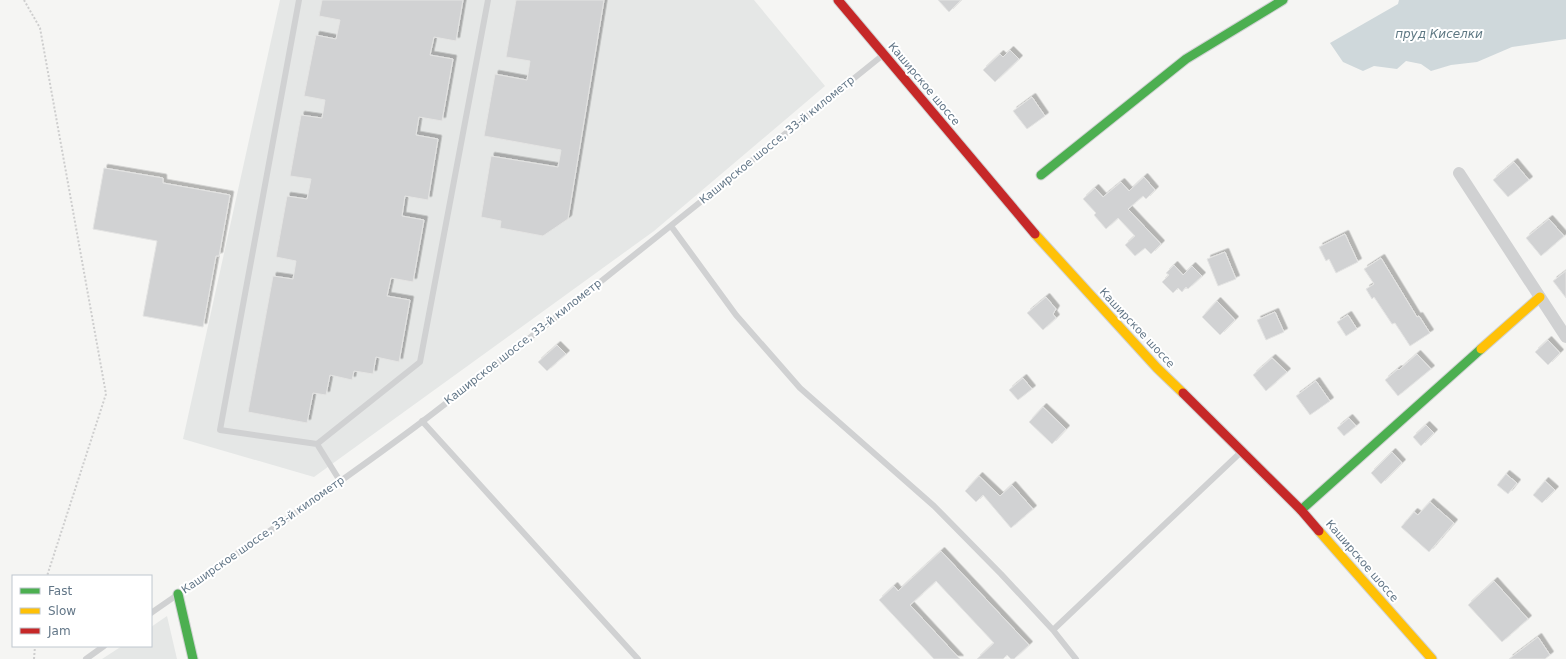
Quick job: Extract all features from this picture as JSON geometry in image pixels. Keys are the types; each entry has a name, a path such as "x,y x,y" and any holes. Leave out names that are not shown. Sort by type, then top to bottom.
{"main road":[{"name":"Каширское шоссе","path":"838,0 1054,256 1157,368 1301,510 1432,659"},
{"path":"1041,175 1186,59 1283,0"},
{"path":"1301,510 1540,297"},
{"path":"178,594 193,659"}],"street":[{"path":"1459,173 1566,337"}],"lane":[{"path":"299,0 220,430 317,444 420,362 488,0"},
{"name":"Каширское шоссе, 33-й километр","path":"152,612 340,481 422,421 671,226 884,54"},
{"path":"671,226 736,315 800,388 934,506 1001,574 1053,630 1076,659"},
{"path":"422,421 638,659"},
{"path":"317,444 340,481"},
{"path":"1053,630 1241,452"},
{"path":"86,659 103,647"}],"path":[{"path":"24,0 40,28 106,394 47,575"},
{"path":"34,659 35,647"}],"shaded area":[{"path":"280,0 754,0 825,86 654,231 314,477 183,439"},
{"path":"167,616 177,659 102,659 120,647 152,647 152,626"}],"water":[{"name":"пруд Киселки","path":"1399,0 1566,0 1566,39 1512,47 1477,62 1451,65 1431,71 1421,64 1406,61 1397,69 1374,66 1363,71 1343,62 1330,43 1398,4"}],"building":[{"path":"322,0 463,0 456,41 434,37 430,55 453,59 442,121 419,117 416,135 438,139 428,200 405,196 402,216 424,220 413,282 391,278 387,296 410,300 399,362 376,357 373,374 354,371 352,380 330,375 326,395 313,393 307,423 248,412 273,276 293,279 296,261 276,257 287,196 307,199 311,179 290,176 301,115 322,118 325,100 304,96 316,35 336,39 340,20 319,16"},
{"path":"516,0 604,0 568,219 543,236 500,228 501,221 481,217 491,156 558,167 561,150 484,136 495,74 527,80 530,61 506,57"},
{"path":"938,0 961,0 949,12"},
{"path":"1010,50 1019,59 995,82 983,70 1000,54 1003,57"},
{"path":"1032,97 1045,116 1027,129 1013,111"},
{"path":"1514,162 1529,180 1508,197 1493,180"},
{"path":"104,168 163,178 163,183 230,195 219,256 216,256 203,327 143,316 157,241 93,229"},
{"path":"1144,177 1155,190 1146,199 1143,196 1128,209 1161,244 1151,254 1145,248 1135,256 1125,245 1135,236 1118,218 1106,229 1094,215 1096,213 1083,199 1095,188 1103,197 1121,182 1129,191"},
{"path":"1549,219 1564,236 1541,256 1526,238"},
{"path":"1345,234 1358,262 1336,273 1329,259 1326,261 1319,247"},
{"path":"1225,252 1236,279 1218,286 1207,259"},
{"path":"1381,258 1417,317 1419,316 1430,333 1410,346 1395,323 1392,324 1374,297 1372,299 1366,289 1374,284 1364,269"},
{"path":"1174,265 1183,275 1192,266 1202,276 1188,289 1186,287 1182,292 1178,288 1173,293 1162,282 1169,275 1166,273"},
{"path":"1566,271 1566,298 1553,281"},
{"path":"1046,297 1056,309 1053,314 1056,318 1043,330 1027,313"},
{"path":"1217,301 1235,320 1220,335 1202,317"},
{"path":"1275,312 1284,332 1266,340 1257,320"},
{"path":"1348,315 1357,329 1346,336 1337,322"},
{"path":"1548,340 1560,353 1548,365 1535,352"},
{"path":"557,345 566,354 547,371 538,362"},
{"path":"1417,354 1431,369 1398,396 1385,380"},
{"path":"1272,358 1287,372 1266,391 1253,375"},
{"path":"1023,378 1032,389 1018,400 1009,390"},
{"path":"1316,381 1330,401 1310,415 1296,396"},
{"path":"1043,407 1066,429 1052,444 1029,422"},
{"path":"1349,418 1356,426 1344,436 1337,428"},
{"path":"1426,425 1434,433 1421,446 1413,437"},
{"path":"1392,452 1402,463 1381,484 1371,473"},
{"path":"1506,474 1517,483 1508,494 1497,485"},
{"path":"979,476 1000,496 1012,485 1033,509 1011,528 983,495 976,502 965,491"},
{"path":"1545,481 1555,490 1542,503 1533,495"},
{"path":"1430,502 1454,523 1429,552 1401,527 1414,512 1418,515"},
{"path":"941,551 1029,645 1014,659 1011,659 1007,655 1003,659 977,659 994,643 936,581 910,605 960,659 934,659 879,600 894,586 898,591"},
{"path":"1494,581 1528,619 1502,642 1468,605"},
{"path":"1538,637 1550,655 1545,659 1509,659"}],"traffic: fast":[{"path":"1041,175 1186,59 1283,0"},
{"path":"1301,510 1481,349"},
{"path":"178,594 193,659"}],"traffic: slow":[{"path":"1035,234 1157,368 1183,393"},
{"path":"1481,349 1540,297"},
{"path":"1319,531 1432,659"}],"traffic: jam":[{"path":"838,0 1035,234"},
{"path":"1183,393 1301,510 1319,531"}]}
